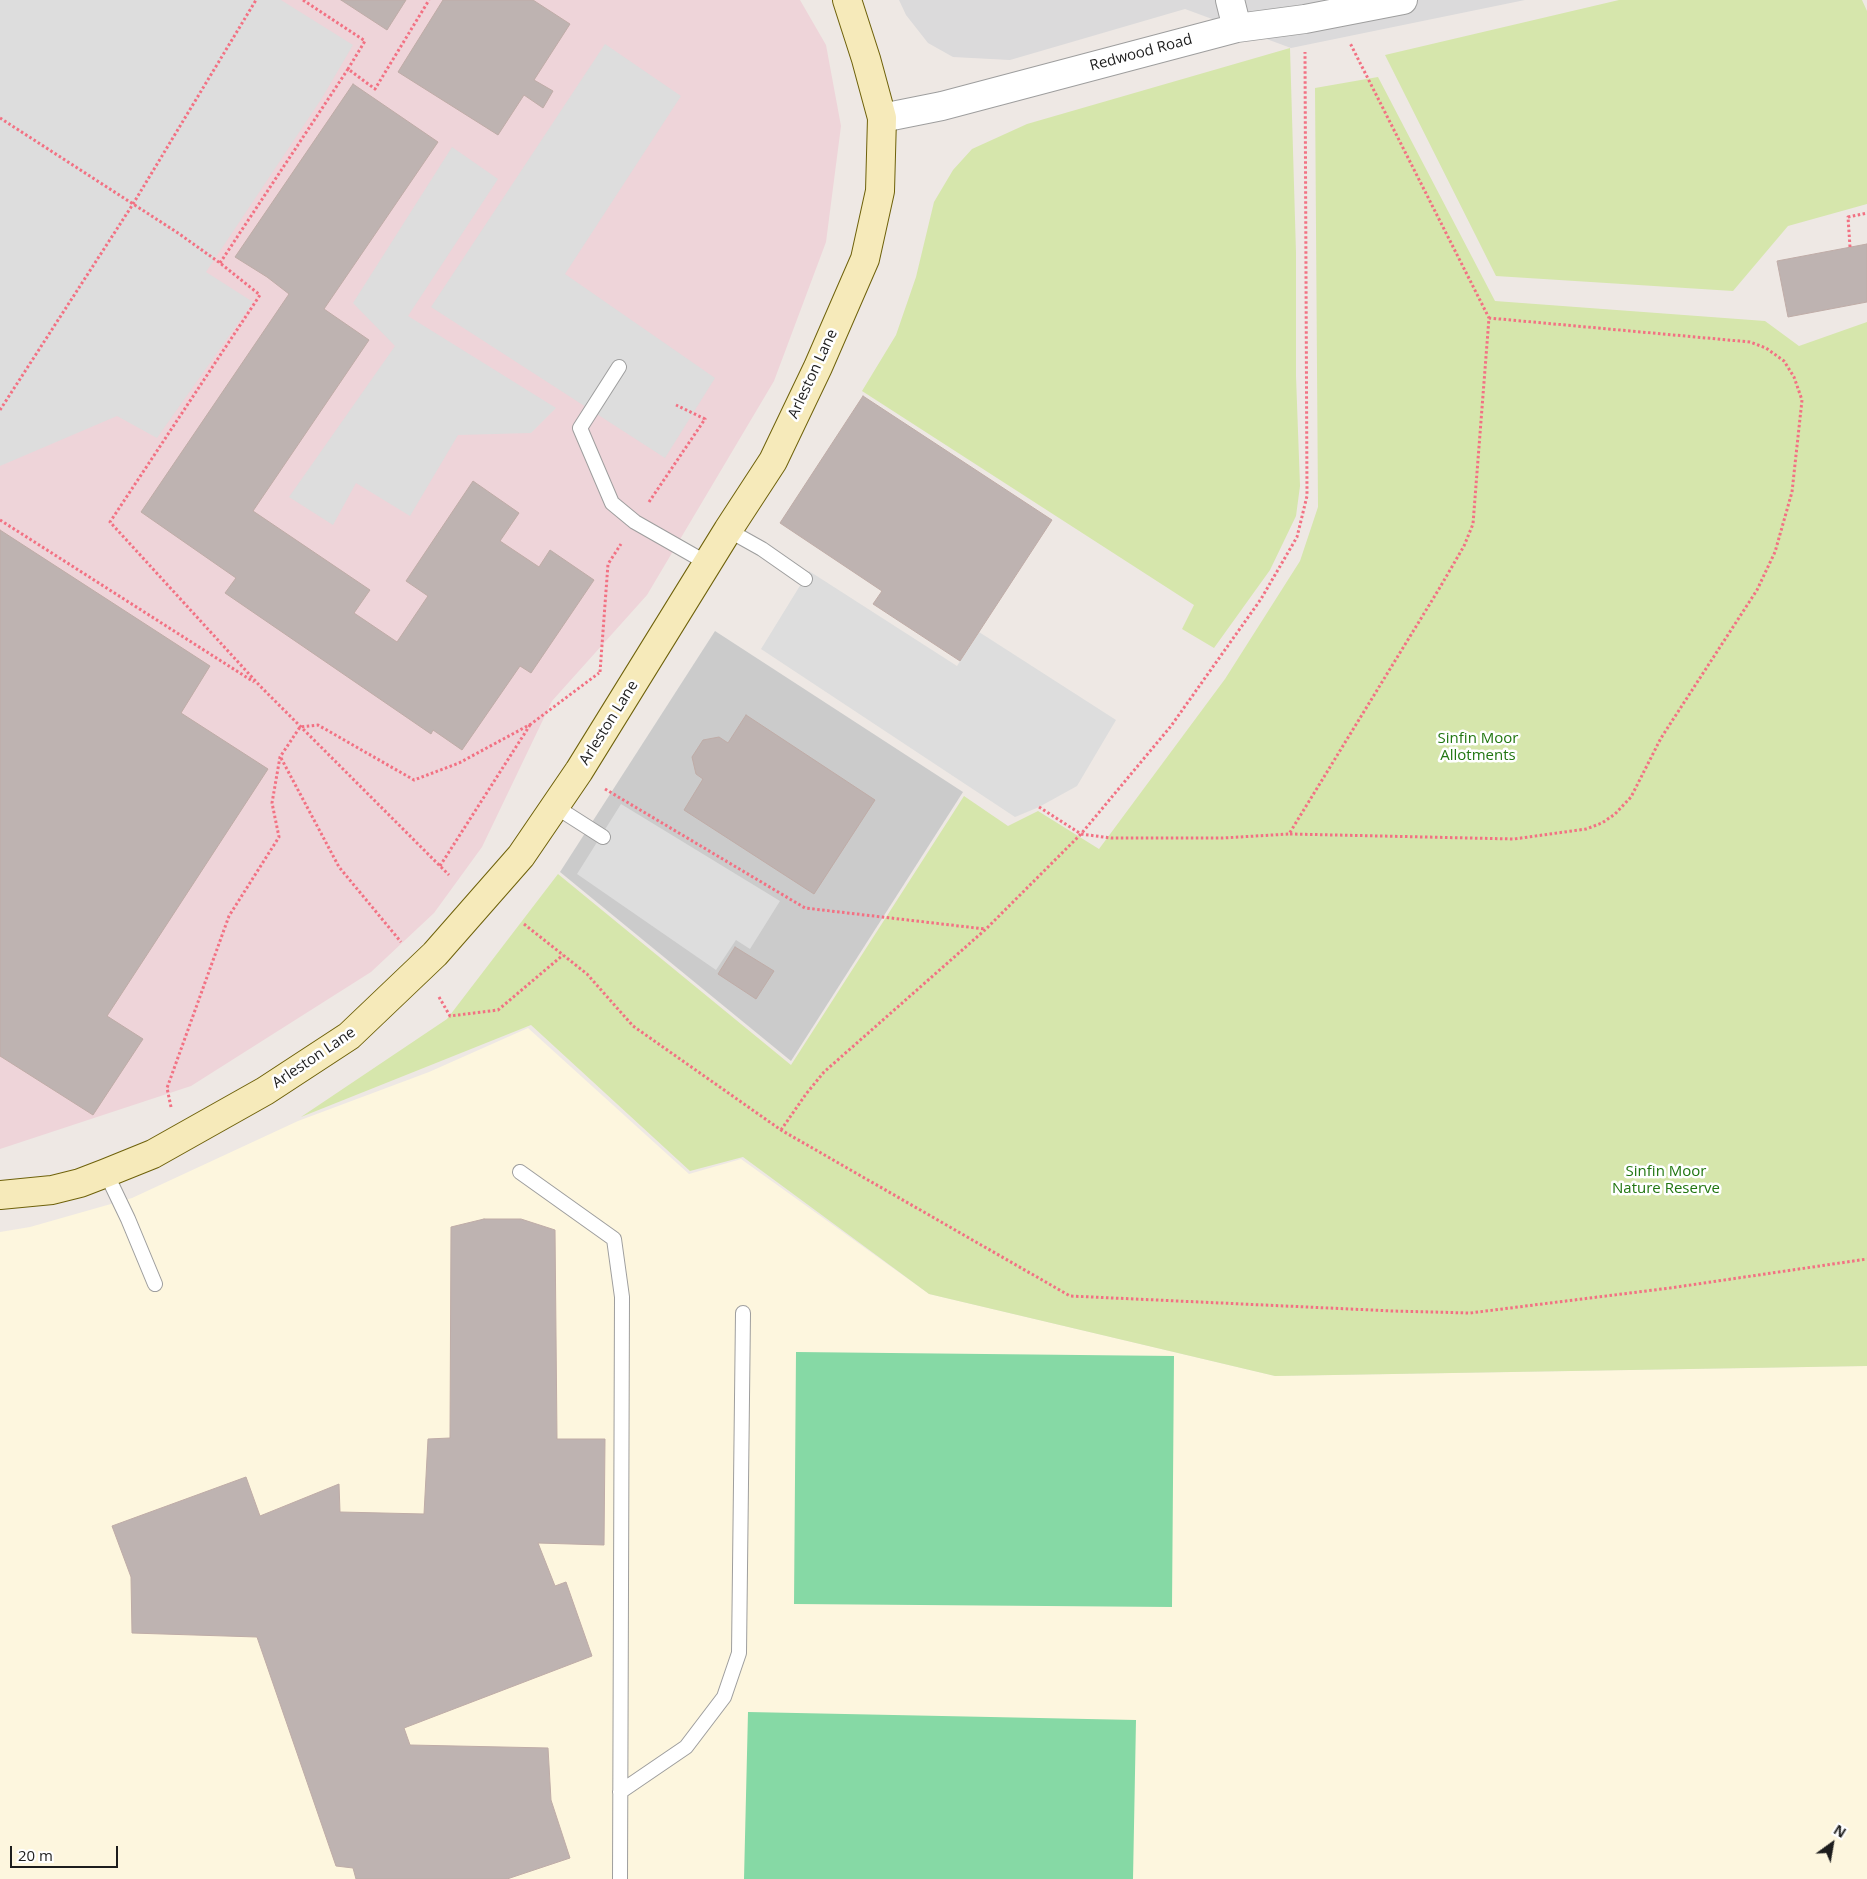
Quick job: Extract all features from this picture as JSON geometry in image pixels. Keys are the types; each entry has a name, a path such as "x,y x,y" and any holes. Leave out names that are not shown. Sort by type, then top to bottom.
{"street":[{"name":"Arleston Lane","path":"0,1195 52,1190 80,1183 106,1173 153,1154 265,1091 349,1036 421,967 466,920 522,856 579,771 773,460 818,367 866,259 880,191 882,118 847,0"},
{"path":"1230,0 1237,28"},
{"name":"Redwood Road","path":"882,118 942,106 1237,28 1305,19 1403,0"}],"lane":[{"path":"619,367 580,428 612,502 635,522 707,563"},
{"path":"728,530 805,579"},
{"path":"556,806 603,837"},
{"path":"520,1172 614,1239 622,1297 620,1879"},
{"path":"106,1173 128,1219 155,1284"},
{"path":"620,1792 686,1747 724,1697 739,1653 743,1313"}],"path":[{"path":"0,410 133,204 256,0"},
{"path":"220,263 365,41 303,0"},
{"path":"348,69 375,89 429,0"},
{"path":"1289,834 1439,589 1464,546 1473,524 1489,318 1352,48 1340,12"},
{"path":"781,1130 824,1072 986,929 1082,834 1171,726 1261,599 1297,537 1307,496 1305,19"},
{"path":"0,118 220,263 260,295 110,522 260,686 449,875"},
{"path":"1850,247 1848,217 1867,213"},
{"path":"1039,807 1082,834 1111,838 1223,838 1289,834 1514,839 1586,829 1615,814 1631,797 1661,738 1757,590 1775,552 1792,492 1802,400 1794,377 1784,361 1766,348 1750,342 1489,318"},
{"path":"0,520 260,686"},
{"path":"178,1140 168,1088 229,916 279,837 272,804 280,757 300,727 318,724 414,780 459,763 531,724 607,666"},
{"path":"440,866 531,724"},
{"path":"280,757 339,867 421,967 450,1016 498,1010 563,955"},
{"path":"579,771 805,908 986,929"},
{"path":"524,924 587,974 633,1026 781,1130 1070,1296 1470,1313 1670,1288 1867,1259"}],"shaded area":[{"path":"0,0 800,0 826,45 841,126 826,242 774,381 647,595 552,701 482,847 434,913 371,972 191,1086 0,1149"},
{"path":"0,0 281,0 353,45 322,98 206,272 253,302 157,438 117,416 0,466"},
{"path":"899,0 1525,0 1291,48 1185,9 1010,60 953,57 928,43 906,15"},
{"path":"605,44 681,96 565,274 715,378 665,458 431,307"},
{"path":"452,147 498,179 408,316 556,408 531,433 458,435 410,516 356,483 333,525 289,497 395,346 353,303"},
{"path":"809,571 957,666 979,632 1116,720 1077,786 1039,807 1015,817 761,649"},
{"path":"715,631 963,792 791,1061 560,872"},
{"path":"621,804 780,901 750,949 736,940 716,970 577,874"},
{"path":"528,1028 689,1174 741,1159 929,1294 1275,1376 1867,1366 1867,1879 0,1879 0,1232 30,1227 132,1198 298,1121 429,1072"}],"green space":[{"path":"1619,0 1862,0 1867,11 1867,204 1788,226 1733,291 1496,276 1385,55"},
{"path":"1290,48 1300,486 1296,516 1270,570 1214,648 1182,629 1194,605 862,391 896,335 916,277 934,202 953,170 972,149 1027,124"},
{"path":"1378,77 1495,301 1765,321 1799,346 1867,322 1867,1366 1275,1376 929,1294 743,1157 690,1171 531,1025 301,1117 447,1019 558,874 791,1065 964,796 1008,826 1038,811 1099,849 1225,679 1300,561 1318,507 1315,88"},
{"path":"796,1352 1174,1356 1172,1607 794,1604"},
{"path":"748,1712 1136,1720 1133,1879 744,1879"}],"building":[{"path":"341,0 406,0 387,30"},
{"path":"443,0 533,0 570,24 534,80 553,91 543,108 524,95 498,135 398,72"},
{"path":"353,84 438,142 324,309 369,340 253,511 370,590 354,613 397,642 428,596 406,581 473,481 519,513 500,541 539,567 550,550 594,580 531,673 520,666 462,750 433,730 431,734 225,593 236,578 141,512 289,294 267,277 235,257"},
{"path":"1867,244 1867,302 1788,317 1777,261"},
{"path":"863,396 1052,520 960,661 873,604 882,591 780,523"},
{"path":"0,530 210,666 181,713 268,769 107,1016 143,1039 93,1115 0,1056"},
{"path":"746,715 875,800 814,894 684,810 703,779 696,774 692,757 703,740 719,737 728,743"},
{"path":"735,947 774,971 756,999 718,974"},
{"path":"484,1219 521,1219 555,1230 557,1439 605,1439 604,1545 538,1543 555,1586 566,1582 592,1656 404,1728 410,1745 548,1748 551,1800 570,1858 507,1879 356,1879 353,1868 336,1866 257,1637 132,1633 131,1577 112,1526 246,1477 260,1516 339,1484 340,1512 424,1514 428,1439 450,1438 451,1227"}],"park label":[{"name":"Sinfin Moor Allotments","path":"1478,748"},
{"name":"Sinfin Moor Nature Reserve","path":"1666,1180"}]}
